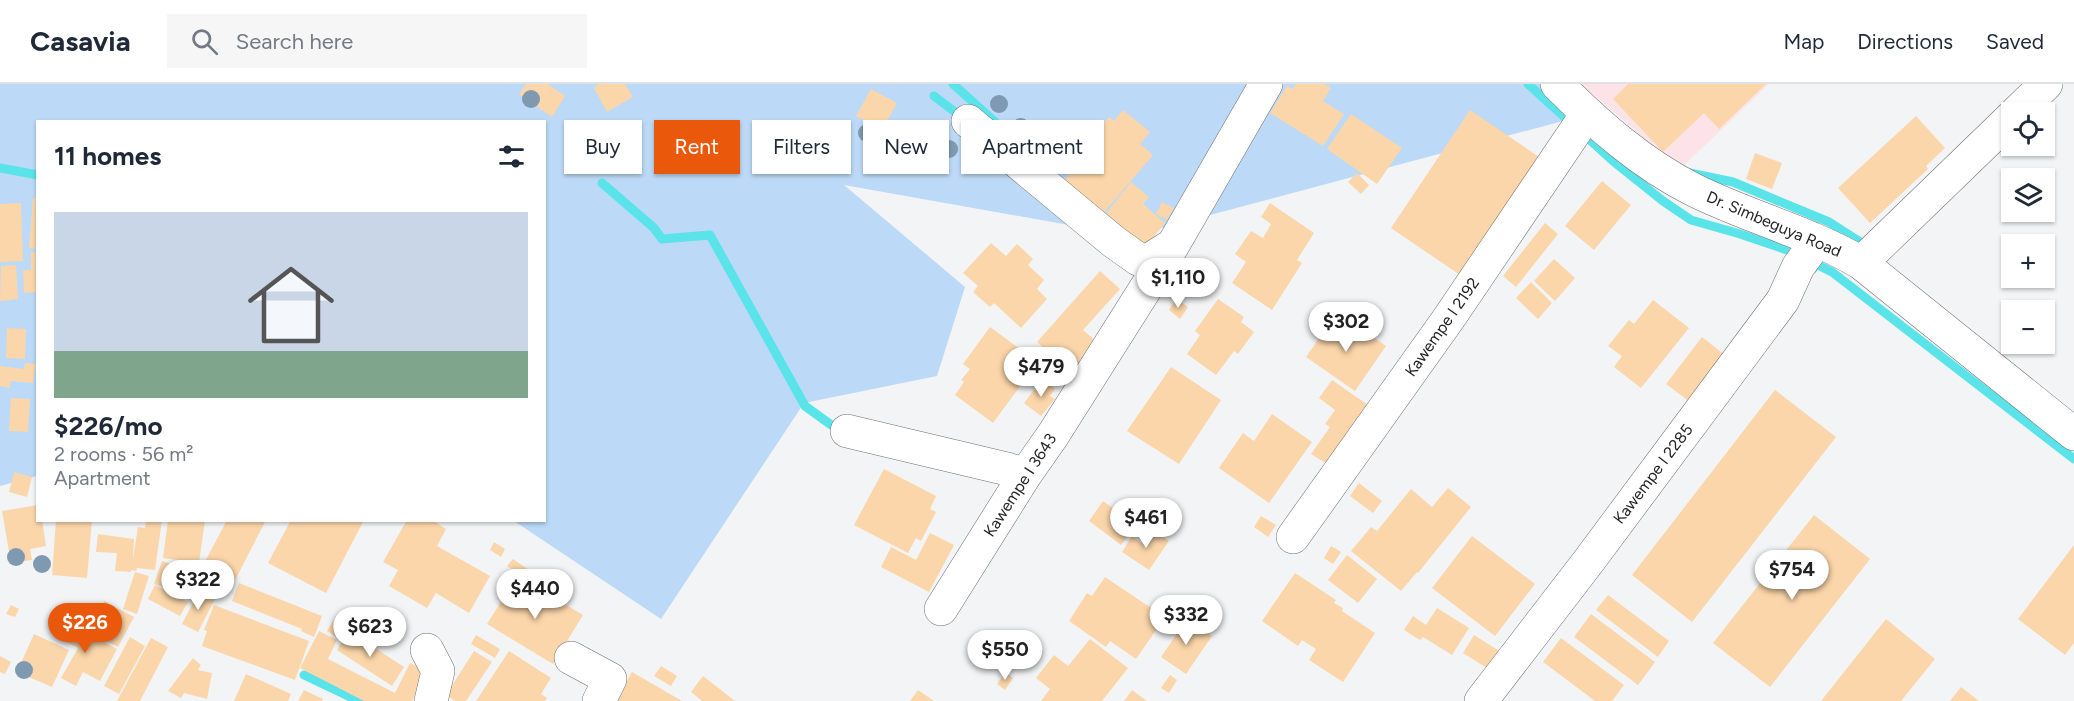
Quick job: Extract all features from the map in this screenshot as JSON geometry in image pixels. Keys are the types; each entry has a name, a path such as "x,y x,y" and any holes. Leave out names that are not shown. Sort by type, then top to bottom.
{"street":[{"name":"Kawempe I 3643","path":"940,609 1173,245 1266,84"},
{"name":"Dr. Simbeguya Road","path":"1557,84 1587,114 1664,174 1695,190 1838,249 1861,262 2074,434"},
{"path":"2027,102 2046,84"},
{"name":"Kawempe I 2192","path":"1293,537 1449,318 1587,114"},
{"path":"1861,262 2001,128"},
{"path":"1032,174 1138,259 1146,262 1173,245"},
{"name":"Kawempe I 2285","path":"1481,701 1588,562 1783,300 1798,267 1817,241"},
{"path":"847,431 1025,475"},
{"path":"428,650 438,671 431,701"},
{"path":"571,658 610,679 598,701"}],"shaded area":[{"path":"0,84 1557,84 1563,121 1131,236 844,185 965,287 937,376 804,403 661,619 516,522 546,522 546,120 36,120 36,476 0,486"},
{"path":"1581,84 1769,84 1680,169"}],"building":[{"path":"526,84 548,84 565,96 552,117 519,94"},
{"path":"598,84 625,84 633,97 607,112 594,88"},
{"path":"1296,84 1324,84 1331,88 1323,101 1344,114 1323,146 1270,113 1287,86 1293,89"},
{"path":"1628,84 1766,84 1719,129 1704,113 1663,152 1613,99"},
{"path":"871,89 897,103 888,120 863,120 856,116"},
{"path":"1123,110 1150,132 1140,144 1153,155 1101,216 1062,183 1070,174 1104,174 1104,123 1109,117 1114,121"},
{"path":"1470,110 1542,159 1463,277 1391,228"},
{"path":"1351,114 1402,148 1377,184 1327,149"},
{"path":"1916,116 1945,148 1926,166 1928,169 1870,223 1838,188"},
{"path":"1755,153 1782,163 1772,189 1746,179"},
{"path":"1357,173 1369,185 1361,194 1348,182"},
{"path":"1602,181 1631,205 1594,250 1565,226"},
{"path":"1131,182 1149,197 1143,204 1165,223 1143,250 1103,217"},
{"path":"33,198 36,198 36,249 29,248"},
{"path":"1162,202 1174,208 1167,220 1156,214"},
{"path":"21,203 23,261 0,262 0,204"},
{"path":"1270,203 1314,233 1297,260 1302,263 1272,310 1232,283 1246,262 1235,254 1251,231 1263,238 1271,224 1261,217"},
{"path":"1545,223 1558,234 1516,287 1503,276"},
{"path":"991,243 1006,256 1017,244 1033,259 1028,265 1044,280 1037,289 1047,299 1021,328 994,303 990,307 973,292 978,286 963,273"},
{"path":"31,252 36,252 36,292 24,293 23,270 31,270"},
{"path":"1554,259 1575,278 1555,301 1534,281"},
{"path":"16,265 18,299 0,301 1,266"},
{"path":"1100,271 1120,289 1083,330 1098,343 1078,365 1064,351 1056,359 1037,342"},
{"path":"1531,282 1552,303 1538,319 1516,298"},
{"path":"1176,299 1188,307 1180,319 1169,310"},
{"path":"1218,299 1244,317 1241,322 1254,332 1238,354 1234,351 1216,375 1187,354 1200,335 1195,331"},
{"path":"1653,300 1689,328 1641,388 1614,367 1622,356 1608,346 1629,320 1634,324"},
{"path":"1343,316 1386,346 1355,391 1306,357 1329,324 1334,328"},
{"path":"990,327 1038,362 993,423 955,395 964,382 961,380 970,369 963,364"},
{"path":"7,328 26,329 25,359 6,358"},
{"path":"1702,337 1726,356 1690,402 1666,384"},
{"path":"1069,358 1080,368 1070,378 1060,368"},
{"path":"25,363 36,364 33,383 10,381 10,388 0,386 0,366 24,369"},
{"path":"1171,367 1221,400 1179,464 1127,431"},
{"path":"1046,380 1055,389 1050,396 1055,399 1041,416 1024,403 1037,386 1040,388"},
{"path":"1332,380 1368,405 1327,464 1311,454 1330,427 1325,424 1335,410 1319,398"},
{"path":"1775,390 1836,437 1692,622 1632,575"},
{"path":"11,398 30,399 28,432 9,431"},
{"path":"1272,414 1312,442 1269,503 1219,468 1243,433 1254,441"},
{"path":"884,469 936,496 930,509 936,512 921,541 916,538 908,553 854,525"},
{"path":"14,472 32,477 27,497 9,492"},
{"path":"1359,483 1382,501 1373,513 1350,496"},
{"path":"1448,488 1471,507 1401,591 1351,551 1371,527 1377,531 1411,489 1432,507"},
{"path":"1103,501 1136,525 1121,545 1089,521"},
{"path":"36,505 36,522 42,522 46,546 30,549 32,560 11,563 2,511"},
{"path":"1814,515 1870,559 1770,687 1713,643"},
{"path":"1261,516 1276,525 1268,537 1254,527"},
{"path":"56,522 92,522 87,578 52,575"},
{"path":"146,522 162,522 155,570 137,568 136,571 131,570 131,572 115,571 117,553 96,552 98,534 134,539 133,559 138,527 145,528"},
{"path":"168,522 205,522 199,563 163,558"},
{"path":"226,522 265,522 232,586 201,569"},
{"path":"290,522 363,522 326,593 268,563"},
{"path":"406,522 435,522 446,529 437,546 490,576 469,613 436,593 427,608 389,586 398,570 383,562"},
{"path":"1153,530 1169,541 1149,570 1122,552 1132,536 1143,544"},
{"path":"930,533 954,545 929,592 881,567 891,547 916,560"},
{"path":"1472,536 1535,584 1495,636 1432,588"},
{"path":"494,542 505,549 501,557 490,550"},
{"path":"2074,545 2074,643 2065,655 2018,619"},
{"path":"1331,546 1341,552 1333,564 1324,558"},
{"path":"1347,555 1377,579 1358,603 1328,580"},
{"path":"513,559 529,570 524,577 507,566"},
{"path":"162,561 202,574 195,597 154,584"},
{"path":"135,572 149,576 137,614 123,609"},
{"path":"1295,573 1336,600 1334,603 1343,608 1342,611 1375,633 1343,682 1309,660 1316,649 1302,640 1298,646 1262,621"},
{"path":"517,576 583,615 553,664 487,624"},
{"path":"1105,577 1154,610 1152,613 1163,620 1136,659 1110,641 1106,647 1069,621 1087,593 1092,596"},
{"path":"208,579 224,588 219,598 202,590"},
{"path":"239,583 322,616 314,637 301,631 302,629 232,601"},
{"path":"155,585 188,602 180,616 148,599"},
{"path":"199,591 215,599 198,632 182,624"},
{"path":"1608,595 1669,641 1658,657 1596,610"},
{"path":"104,601 134,617 118,647 89,633"},
{"path":"11,605 19,609 15,617 6,614"},
{"path":"214,605 309,641 295,680 202,646 207,631 204,630"},
{"path":"1437,608 1469,628 1452,655 1423,637 1420,640 1404,630 1413,616 1426,625"},
{"path":"1591,614 1655,662 1638,685 1574,637"},
{"path":"1187,619 1212,636 1186,674 1161,657"},
{"path":"1886,619 1935,659 1901,701 1821,701"},
{"path":"64,620 117,649 100,681 83,672 76,686 61,678 78,648 55,636"},
{"path":"333,621 347,631 341,640 327,631"},
{"path":"319,631 337,640 328,659 395,693 410,663 427,671 412,701 364,701 300,668"},
{"path":"349,631 404,667 392,686 337,650"},
{"path":"34,634 69,650 52,687 17,672"},
{"path":"476,635 500,649 495,658 471,644"},
{"path":"1474,635 1501,652 1490,670 1463,653"},
{"path":"130,637 145,646 119,694 104,686"},
{"path":"151,638 168,647 140,701 117,701"},
{"path":"1561,638 1624,685 1612,701 1595,701 1543,662"},
{"path":"1090,639 1128,668 1102,701 1041,701 1050,689 1036,678 1054,655 1068,666"},
{"path":"474,651 492,662 466,701 455,701 446,695"},
{"path":"509,651 551,678 541,694 547,698 545,701 476,701"},
{"path":"0,656 11,662 5,674 0,672"},
{"path":"193,658 201,665 198,670 212,673 207,699 184,693 181,698 168,691"},
{"path":"661,666 677,676 671,686 654,676"},
{"path":"632,672 682,701 615,701"},
{"path":"1005,673 1013,678 1005,690 997,684"},
{"path":"246,674 291,694 288,701 234,701"},
{"path":"1170,675 1177,680 1169,693 1161,688"},
{"path":"703,676 735,701 702,701 691,692"},
{"path":"1961,687 1979,701 1950,701"},
{"path":"304,690 323,699 322,701 298,701"},
{"path":"918,690 934,701 910,701"},
{"path":"1132,690 1147,701 1124,701"}],"waterway":[{"path":"953,84 993,120"},
{"path":"1528,84 1613,161 1691,220 1793,252 1794,260"},
{"path":"934,96 963,118"},
{"path":"0,168 36,175"},
{"path":"1690,173 1733,182 1829,222 1865,245 1869,241"},
{"path":"602,183 654,228 662,239 710,235 805,406 841,432"},
{"path":"1813,269 1816,264 1832,272 2074,459"},
{"path":"304,675 359,701"}]}
